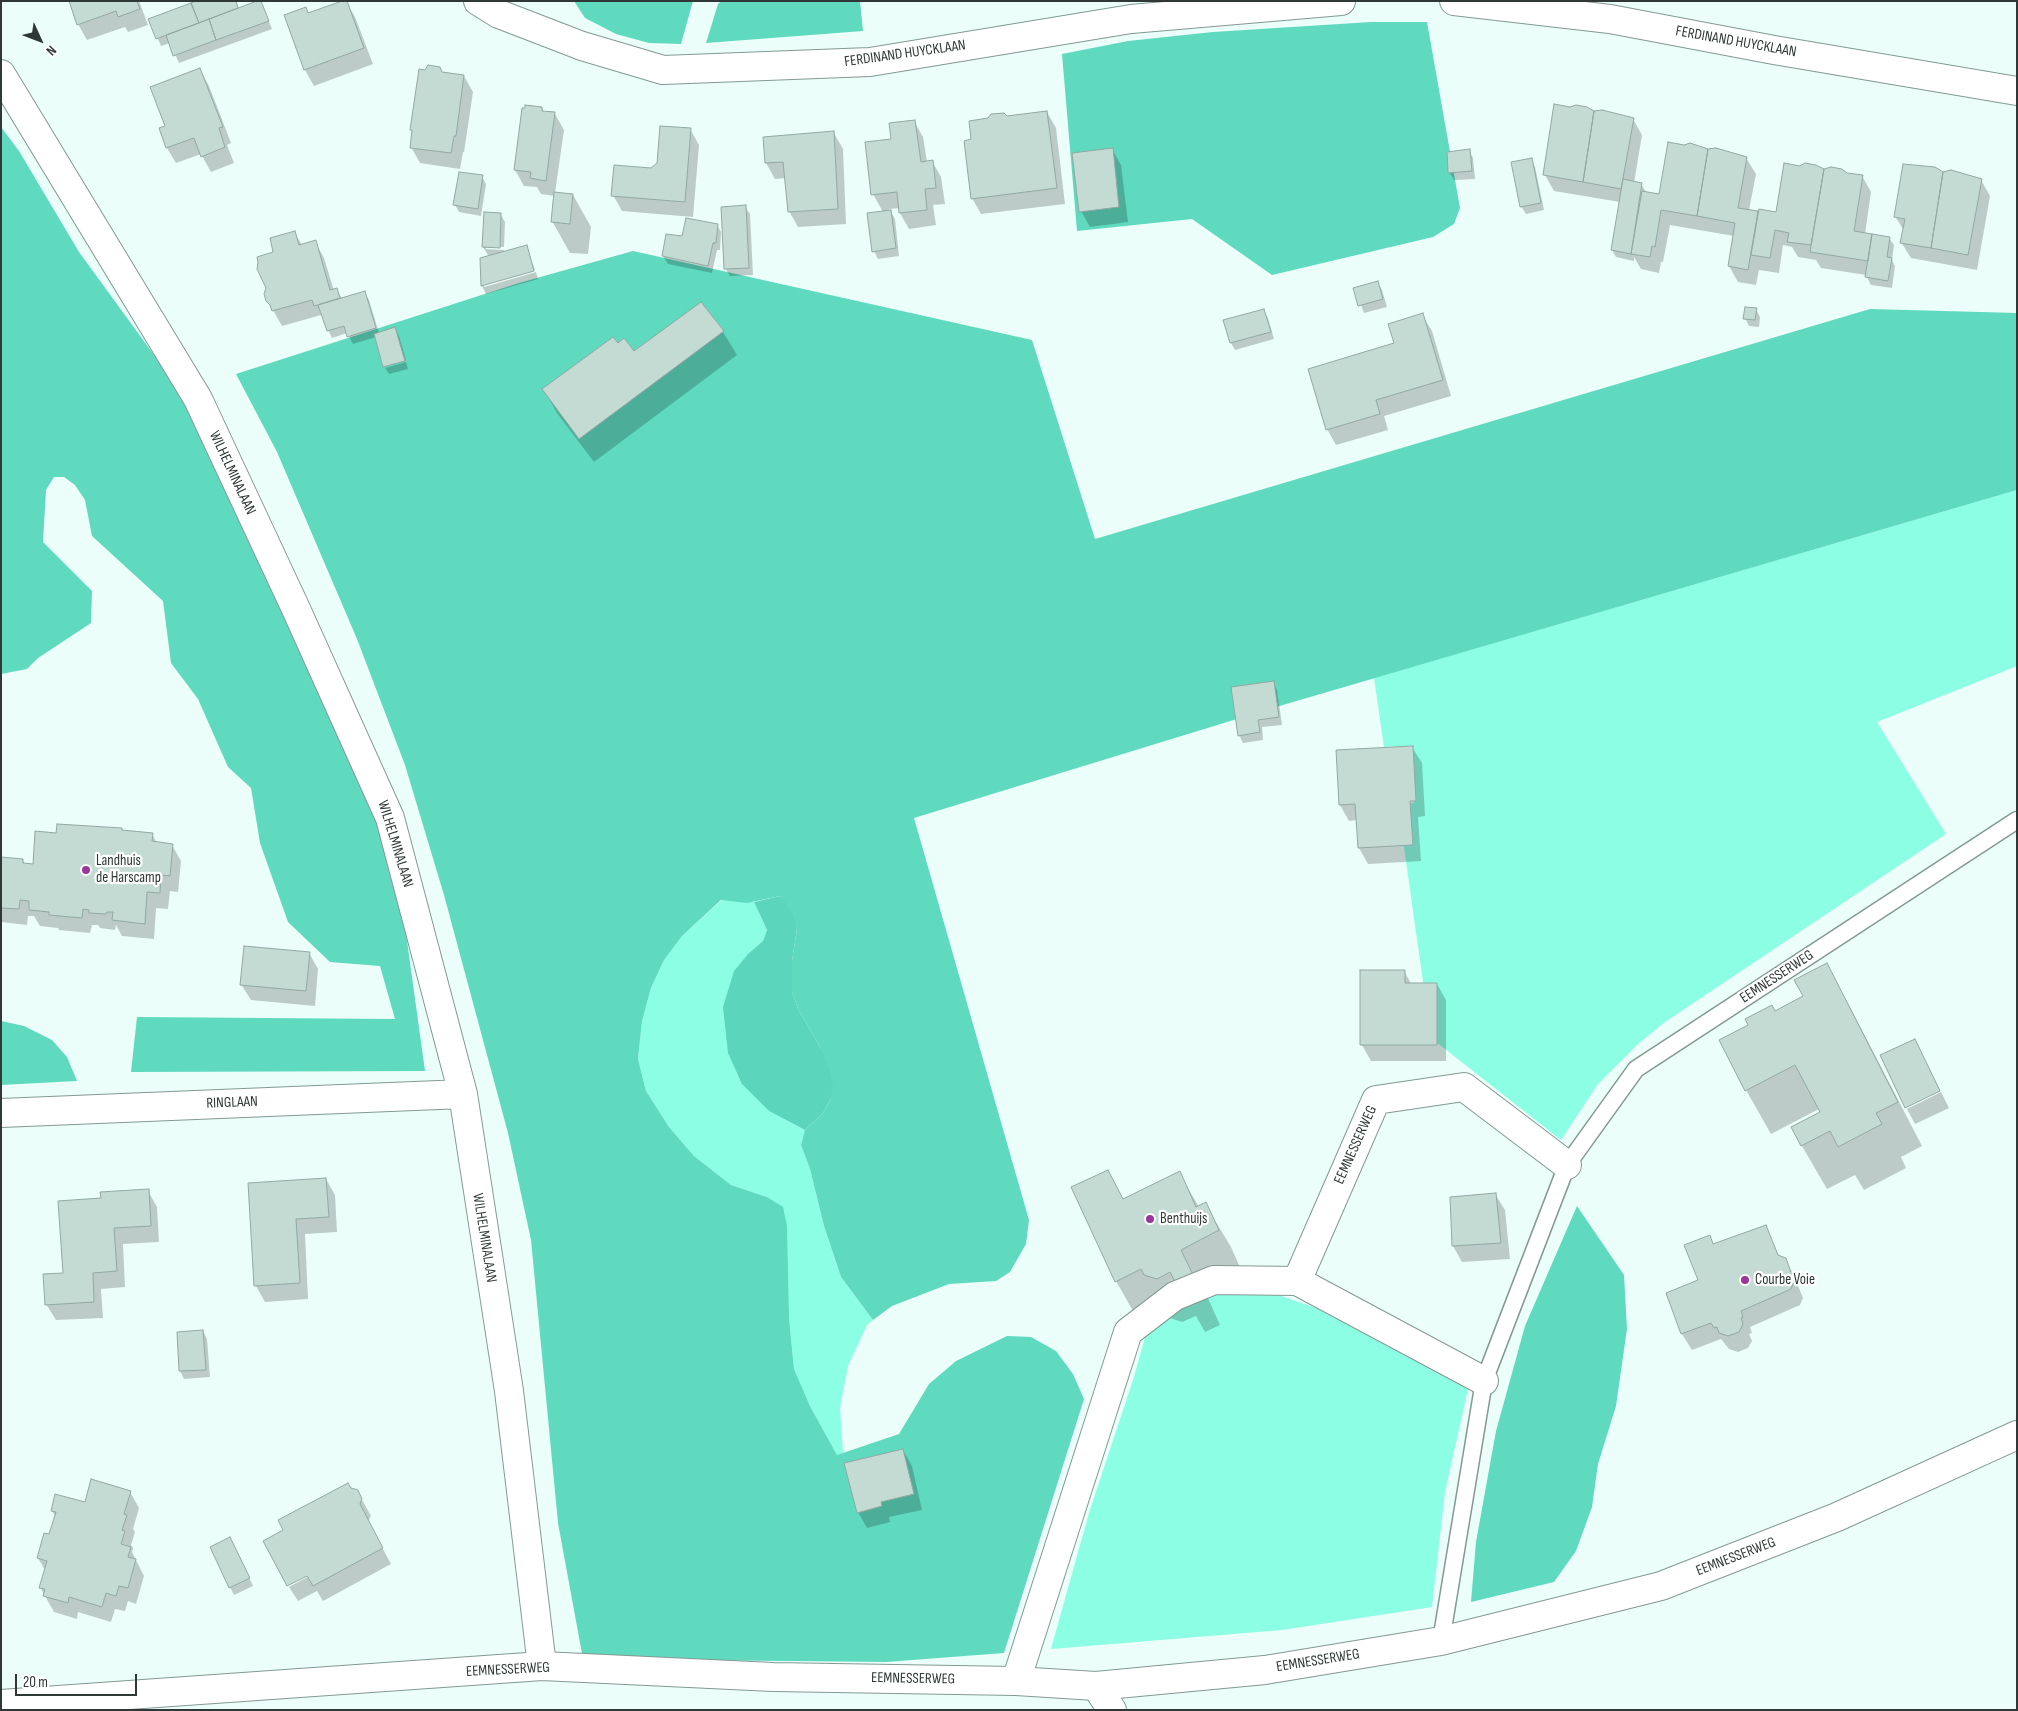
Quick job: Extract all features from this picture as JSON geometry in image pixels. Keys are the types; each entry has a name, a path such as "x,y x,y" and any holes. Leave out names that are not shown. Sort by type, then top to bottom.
{"street":[{"name":"FERDINAND HUYCKLAAN","path":"478,1 500,14 573,42 663,70 870,62 1131,19 1341,1"},
{"name":"FERDINAND HUYCKLAAN","path":"1454,1 1610,19 1774,50 2017,91"},
{"name":"WILHELMINALAAN","path":"1,74 198,399 296,608 390,818 463,1094 508,1391 542,1666"},
{"name":"EEMNESSERWEG","path":"1297,1281 1376,1100 1464,1087 1567,1165"},
{"name":"RINGLAAN","path":"1,1112 463,1094"},
{"path":"1016,1681 1128,1332 1175,1296 1214,1280 1297,1281 1484,1381"},
{"name":"EEMNESSERWEG","path":"1,1704 542,1666 773,1677 1016,1681 1096,1686 1264,1670 1441,1641 1661,1586 1837,1517 2017,1435"},
{"path":"1096,1686 1112,1710"}],"lane":[{"name":"EEMNESSERWEG","path":"1441,1641 1484,1381 1567,1165 1636,1069 2017,820"}],"shaded area":[{"path":"574,1 693,1 681,44 649,43 616,34 585,18"},
{"path":"721,1 860,1 863,31 706,43 718,4"},
{"path":"1371,22 1427,22 1460,208 1454,224 1433,237 1272,275 1192,219 1077,231 1062,54 1128,41 1213,32"},
{"path":"1,127 19,151 79,252 181,392 244,532 390,818 425,1071 131,1072 137,1017 395,1019 380,966 330,962 288,922 260,843 251,788 228,767 198,699 171,663 163,601 92,536 85,500 75,485 64,477 54,477 46,490 43,542 92,591 91,623 38,658 27,669 1,674"},
{"path":"633,251 1032,340 1095,539 1870,309 2017,313 2017,490 1276,707 914,818 1029,1220 1026,1244 1010,1272 996,1281 949,1284 892,1306 873,1320 841,1277 824,1226 810,1169 801,1145 805,1130 823,1113 831,1098 820,1047 798,1009 792,992 792,961 797,929 780,896 747,903 721,900 682,936 664,960 651,988 642,1021 638,1059 646,1091 669,1127 694,1156 731,1185 767,1197 783,1207 787,1226 789,1318 794,1369 810,1406 837,1455 899,1434 929,1384 956,1361 1007,1336 1031,1337 1056,1351 1073,1374 1084,1399 1004,1653 886,1662 583,1659 558,1523 531,1240 508,1133 444,895 405,765 357,639 277,452 236,374 519,283"},
{"path":"2017,490 2017,666 1877,722 1946,834 1665,1022 1638,1044 1598,1084 1561,1140 1431,1038 1404,847 1402,804 1414,803 1411,746 1384,747 1374,678"},
{"path":"780,896 791,911 797,929 792,961 792,992 798,1009 820,1047 830,1071 833,1085 831,1098 823,1113 805,1130 769,1111 742,1084 728,1053 723,1007 734,971 749,953 763,941 767,930 754,902"},
{"path":"722,900 754,902 767,930 763,941 749,953 769,1111 805,1130 801,1145 810,1169 824,1226 841,1277 873,1320 867,1325 848,1366 840,1408 843,1453 837,1455 810,1406 794,1369 789,1318 767,1197 731,1185 694,1156 669,1127 646,1091 638,1059 642,1021 651,988 664,960 682,936"},
{"path":"1,1021 24,1026 52,1040 67,1057 77,1081 1,1085"},
{"path":"1577,1206 1624,1275 1627,1329 1616,1406 1598,1464 1592,1507 1576,1551 1554,1582 1471,1602 1476,1542 1496,1431 1525,1326"},
{"path":"1264,1290 1316,1308 1468,1389 1445,1492 1432,1607 1282,1630 1051,1649 1089,1513 1134,1377 1147,1330 1190,1294"}],"building":[{"path":"69,1 137,1 140,9 118,17 116,11 77,25"},
{"path":"196,1 236,1 238,8 199,23 191,3"},
{"path":"261,1 269,21 216,40 209,19"},
{"path":"347,1 364,48 304,70 284,15 306,7 308,13"},
{"path":"191,3 199,23 156,39 148,19"},
{"path":"209,19 216,40 173,56 166,35"},
{"path":"428,65 440,67 442,72 464,75 456,136 454,136 451,153 410,148 412,130 410,130 419,69 425,70"},
{"path":"200,68 223,127 219,128 225,147 201,157 194,138 166,148 159,128 165,126 150,87"},
{"path":"1554,104 1570,107 1576,105 1587,107 1594,111 1583,182 1543,175"},
{"path":"525,105 542,107 542,111 555,112 546,181 530,178 531,172 514,170 522,108 525,108"},
{"path":"1602,110 1634,118 1621,189 1583,182 1594,111"},
{"path":"1047,111 1057,188 971,199 964,141 971,139 969,121 988,118 991,114 1004,113 1007,116"},
{"path":"915,120 921,162 933,160 936,188 925,189 927,210 899,213 897,192 871,195 865,142 891,139 889,123"},
{"path":"660,126 691,128 685,202 611,196 614,165 651,168 657,163"},
{"path":"834,131 838,209 788,212 783,162 765,163 763,137"},
{"path":"1668,142 1684,145 1690,143 1708,149 1697,216 1661,210 1655,247 1652,246 1650,257 1631,254 1642,191 1659,194"},
{"path":"1113,148 1119,207 1079,212 1072,153"},
{"path":"1716,148 1747,157 1738,208 1758,211 1748,270 1728,266 1735,223 1697,216 1708,149"},
{"path":"1470,149 1472,171 1448,173 1447,152"},
{"path":"1532,158 1541,203 1520,207 1511,162"},
{"path":"1784,163 1800,166 1805,163 1824,169 1811,245 1787,242 1789,233 1775,230 1770,258 1751,255 1759,209 1776,212"},
{"path":"1903,164 1935,167 1943,172 1931,248 1900,243 1905,219 1894,217"},
{"path":"1831,167 1842,169 1847,173 1863,175 1854,231 1872,234 1868,261 1810,252 1824,169"},
{"path":"1951,170 1982,179 1968,255 1931,248 1943,172"},
{"path":"459,172 483,175 478,209 453,205"},
{"path":"1623,179 1642,183 1631,254 1611,250"},
{"path":"554,192 573,194 570,224 551,222"},
{"path":"746,205 749,268 724,269 721,207"},
{"path":"891,210 896,248 872,252 867,213"},
{"path":"484,212 501,213 500,248 482,247"},
{"path":"686,218 718,224 716,243 713,243 708,266 662,256 666,234 682,236"},
{"path":"295,231 299,245 316,240 330,290 337,288 340,298 314,306 312,300 272,311 266,301 264,294 266,288 257,269 257,257 273,252 270,238"},
{"path":"1872,234 1890,237 1887,257 1892,258 1888,281 1865,277"},
{"path":"527,245 534,271 481,286 480,258"},
{"path":"1378,281 1383,299 1358,306 1353,288"},
{"path":"365,291 376,328 347,337 344,326 327,331 318,305"},
{"path":"701,302 724,331 579,439 542,389 613,337 618,343 624,338 634,351"},
{"path":"1745,307 1757,308 1755,320 1743,319"},
{"path":"1264,309 1271,332 1230,343 1223,320"},
{"path":"1423,313 1443,380 1376,400 1380,414 1326,430 1308,369 1394,343 1388,324"},
{"path":"395,327 405,361 383,367 374,334"},
{"path":"1274,681 1279,717 1258,720 1260,732 1238,736 1231,687"},
{"path":"1413,746 1416,801 1410,801 1413,845 1358,848 1355,804 1339,805 1336,750"},
{"name":"Landhuis de Harscamp","path":"57,824 122,828 122,830 153,833 152,841 173,844 170,876 161,875 160,893 147,892 145,924 112,920 113,912 107,912 106,914 89,913 89,910 83,909 82,918 49,915 49,912 29,910 29,901 20,900 19,909 1,908 1,857 23,859 23,863 33,864 35,831 56,833"},
{"path":"244,946 310,952 306,991 240,985"},
{"path":"1827,963 1898,1102 1876,1113 1882,1124 1838,1147 1830,1131 1801,1146 1791,1127 1820,1112 1795,1065 1745,1091 1719,1040 1748,1025 1745,1019 1772,1005 1775,1011 1803,996 1794,980"},
{"path":"1360,970 1405,970 1405,983 1437,983 1437,1045 1360,1045"},
{"path":"1915,1039 1940,1091 1905,1108 1880,1055"},
{"name":"Benthuijs","path":"1108,1170 1123,1199 1180,1171 1196,1207 1206,1202 1219,1230 1181,1250 1196,1281 1179,1289 1170,1272 1157,1279 1144,1275 1141,1269 1115,1282 1071,1187"},
{"path":"326,1178 329,1217 296,1219 300,1283 254,1286 248,1183"},
{"path":"149,1189 151,1226 114,1228 117,1271 93,1273 94,1302 45,1305 43,1274 63,1273 58,1201 101,1198 100,1192"},
{"path":"1496,1193 1501,1243 1452,1246 1450,1197"},
{"name":"Courbe Voie","path":"1766,1225 1778,1255 1786,1258 1794,1281 1791,1289 1741,1311 1743,1324 1739,1332 1728,1336 1719,1333 1717,1327 1714,1328 1711,1323 1681,1334 1666,1293 1698,1280 1684,1245 1710,1235 1713,1244"},
{"path":"203,1330 206,1370 179,1371 177,1332"},
{"path":"903,1449 914,1494 881,1502 882,1506 857,1513 844,1463"},
{"path":"91,1479 131,1491 124,1514 127,1515 122,1530 125,1531 121,1544 131,1547 128,1557 136,1559 128,1588 119,1586 116,1596 106,1593 102,1607 69,1597 68,1603 43,1596 45,1589 39,1588 47,1561 37,1558 44,1533 49,1534 56,1512 51,1511 55,1494 85,1502"},
{"path":"348,1483 351,1488 358,1490 362,1499 360,1504 383,1548 313,1586 307,1576 287,1586 263,1541 283,1530 278,1520"},
{"path":"230,1537 250,1578 229,1588 210,1547"}],"place":[{"name":"Landhuis de Harscamp","path":"86,870"},
{"name":"Benthuijs","path":"1150,1219"},
{"name":"Courbe Voie","path":"1745,1280"}]}
